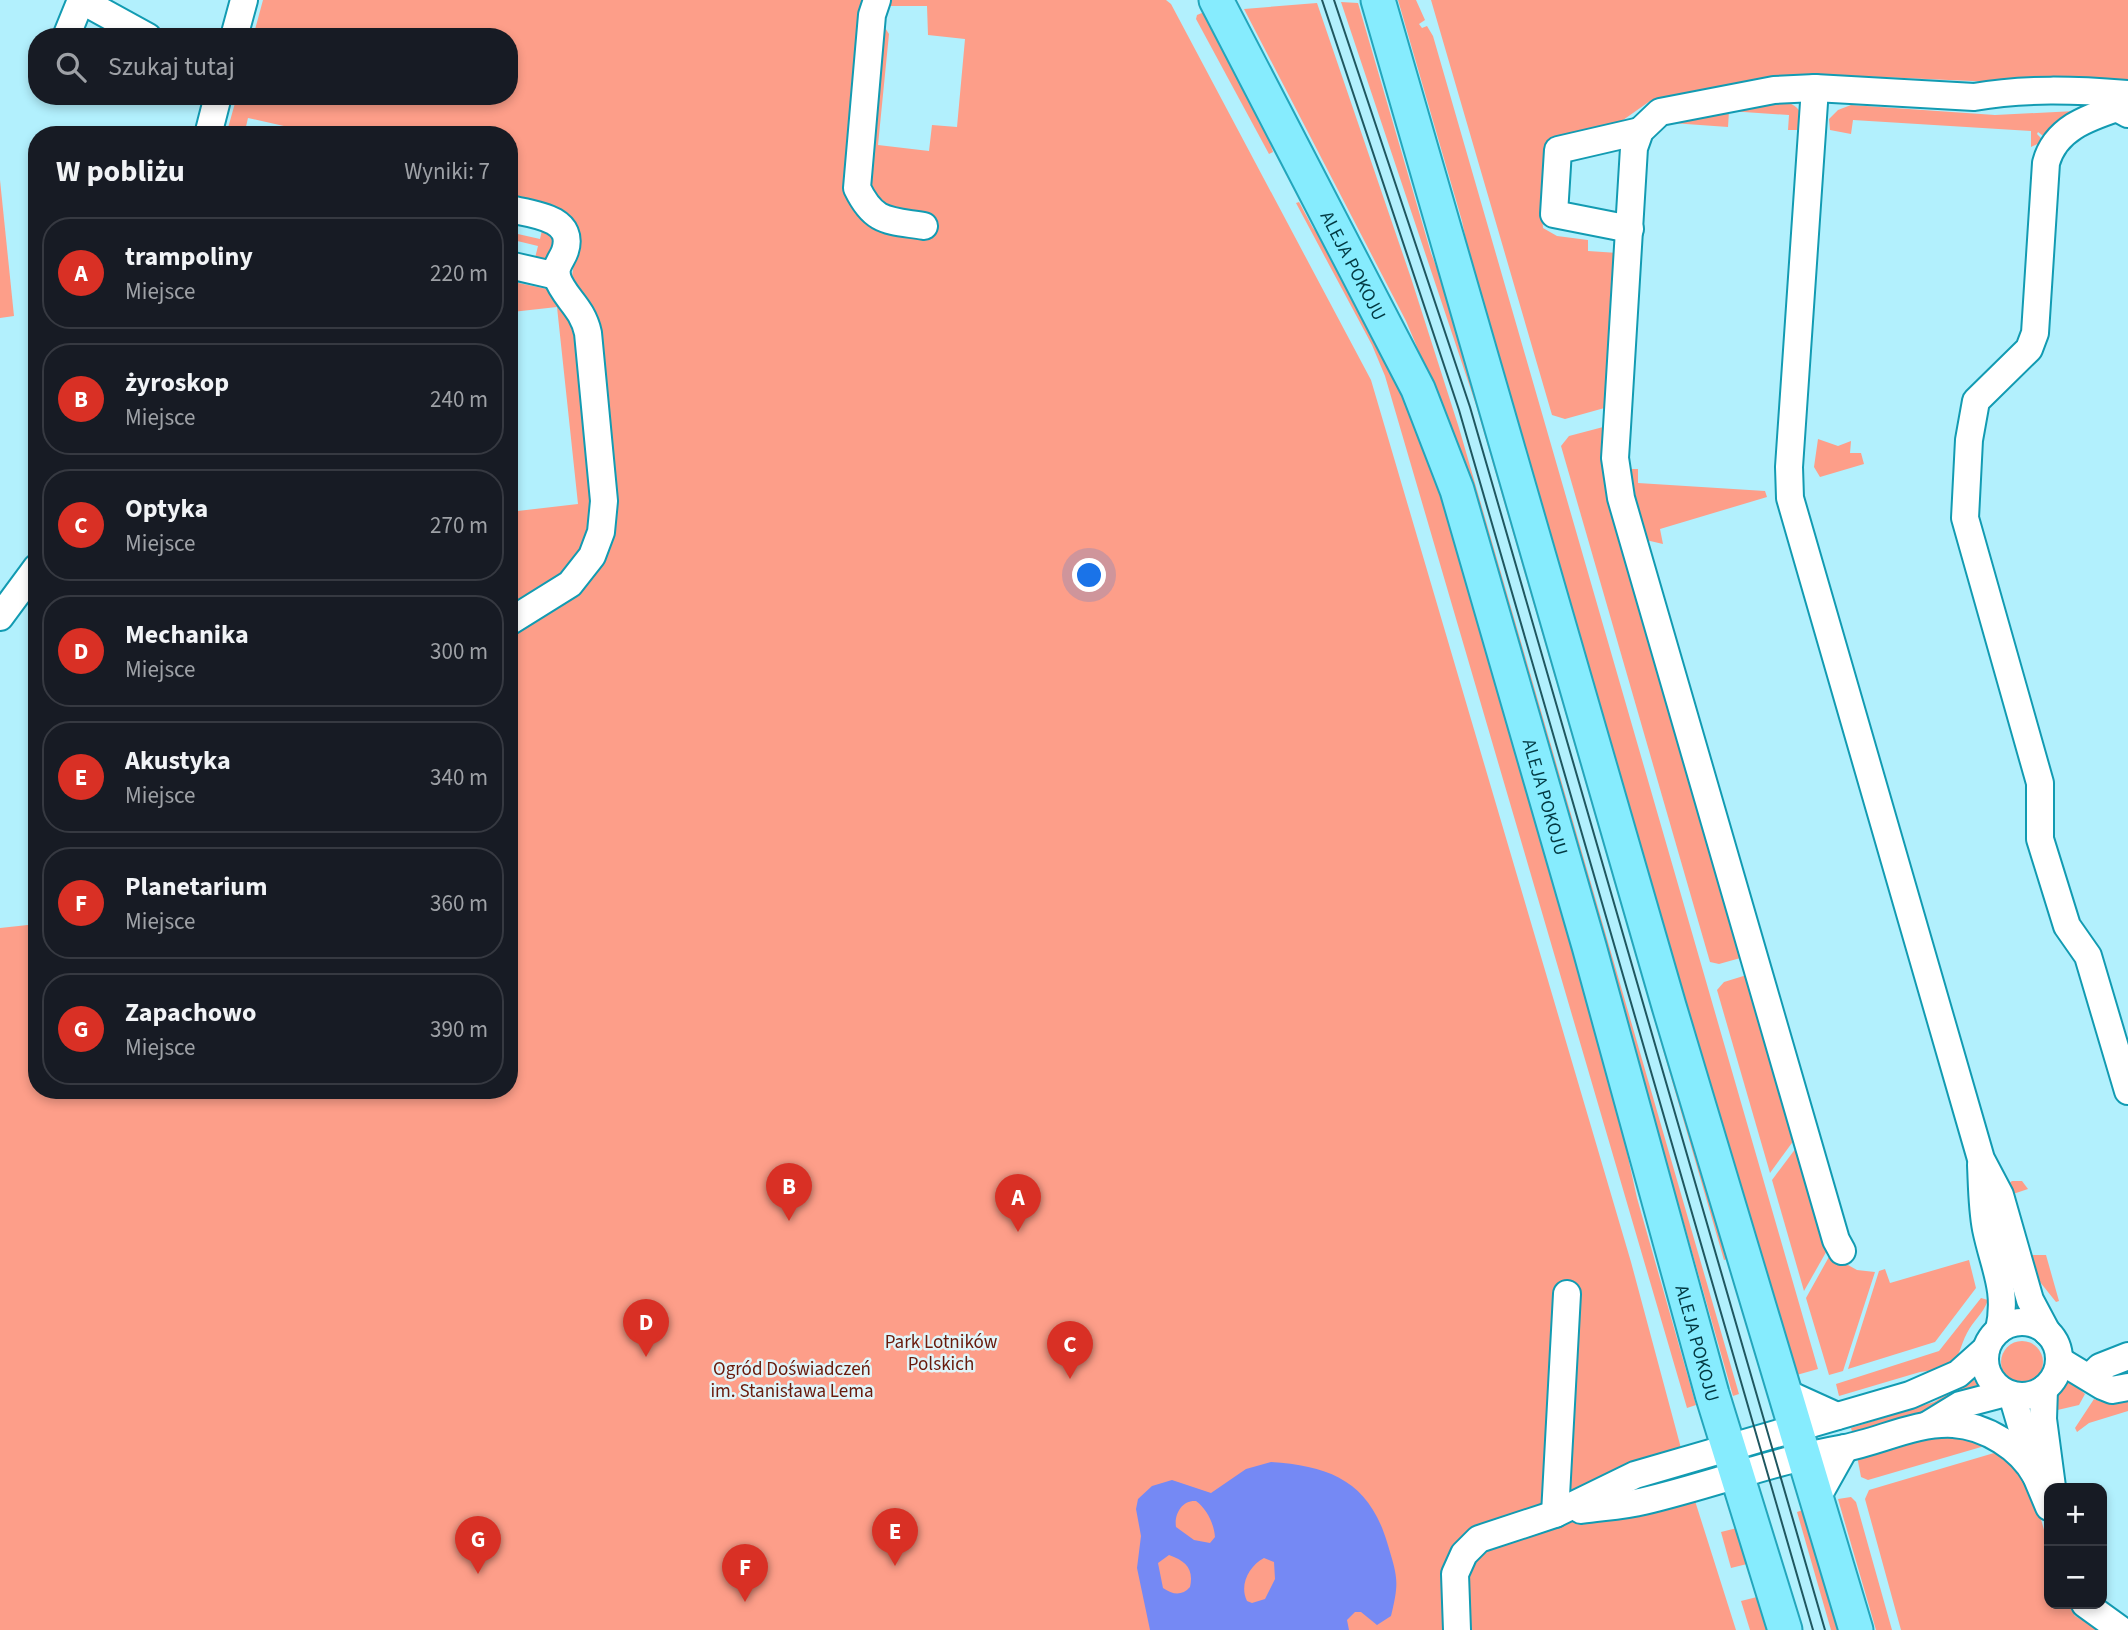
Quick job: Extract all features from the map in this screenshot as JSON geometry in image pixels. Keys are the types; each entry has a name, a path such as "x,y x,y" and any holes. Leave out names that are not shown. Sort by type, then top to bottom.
{"main road":[{"name":"ALEJA POKOJU","path":"1216,0 1418,389 1446,460 1589,946 1734,1461 1786,1630"},
{"path":"1378,0 1798,1443 1817,1497 1856,1630"}],"lane":[{"path":"70,28 81,0 132,28"},
{"path":"236,28 244,0"},
{"path":"877,0 871,28 857,188 867,209 888,221 924,226"},
{"path":"1798,1443 1845,1448 1927,1425 1960,1405 2009,1394 2029,1396 2044,1389 2055,1377 2059,1360 2056,1343 2029,1300 2000,1195 1981,1159 1790,498 1789,467 1815,88"},
{"path":"1842,1251 1621,498 1615,458 1634,148 1640,131 1660,112 1774,90 1815,88 1974,97 1998,109 2125,106"},
{"path":"210,126 216,105"},
{"path":"2125,106 2073,126 2057,139 2048,154 2035,332 2029,349 1976,401 1970,428 1965,517 2040,783 2040,839 2067,926 2088,956 2128,1091"},
{"path":"1630,229 1554,214 1558,150 1640,131"},
{"path":"518,212 559,223 566,238 566,250 556,269 557,276 583,313 588,333 604,517 592,556 576,577 558,594 518,617"},
{"path":"518,267 557,276"},
{"path":"0,617 28,579"},
{"path":"1981,1159 1986,1230 2003,1289 2004,1308 1992,1340 1988,1375 2009,1394 2044,1482"},
{"path":"1555,1514 1567,1294"},
{"path":"1457,1630 1455,1574 1464,1554 1479,1539 1555,1514 1642,1502 1734,1461 1798,1443 1837,1416 1939,1383 1965,1368 1992,1340 2021,1322 2032,1323 2047,1332"},
{"path":"2090,1377 2100,1367 2128,1356"},
{"path":"2059,1360 2112,1390 2128,1387"},
{"path":"2044,1389 2044,1482"},
{"path":"1784,1392 1837,1416"},
{"path":"1927,1425 1962,1425 1996,1438 2022,1455 2044,1482"},
{"path":"1817,1497 1845,1448"},
{"path":"2092,1609 2121,1630"}],"green space":[{"path":"263,0 867,0 889,34 878,145 929,151 932,125 957,127 965,39 928,35 927,6 883,6 886,0 1166,0 1171,4 1371,380 1631,1262 1696,1504 1736,1630 0,1630 0,928 28,925 28,1099 518,1099 518,629 574,595 600,559 572,276 577,243 518,204 518,126 284,126 248,118 246,126 229,126 234,105 518,105 518,28 255,28"},
{"path":"1398,0 1416,0 1425,20 1419,24 1422,28 1427,26 1433,36 1818,1369 1793,1376 1479,302 1462,221"},
{"path":"1431,0 2128,0 2128,88 1813,74 1650,101 1616,125 1562,136 1542,213 1543,228 1557,236 1588,240 1588,251 1618,253 1608,407 1565,419 1552,415"},
{"path":"1341,2 1358,3 1431,253 1464,339 1731,1258 1724,1260 1476,405"},
{"path":"1317,3 1459,428 1739,1394 1733,1396 1631,1037 1437,394 1406,321 1244,9"},
{"path":"1209,10 1257,105 1273,152 1269,154 1196,19 1197,15"},
{"path":"1784,102 1794,105 1800,112 1802,120 1798,130 1788,130 1789,115 1729,111 1728,127 1672,123 1675,117"},
{"path":"1851,105 1995,115 2075,111 2047,139 2038,132 2044,141 2031,147 2031,131 1853,120 1851,134 1830,130 1829,119 1838,110"},
{"path":"0,180 14,316 0,318"},
{"path":"1299,202 1313,228 1330,247 1431,449 1616,1103 1637,1198 1696,1405 1687,1408 1385,376 1372,345 1296,203"},
{"path":"543,226 558,244 546,261 535,258 538,246 518,241 518,234 540,239"},
{"path":"518,283 552,290 579,329 597,506 586,546 568,574 518,606 518,511 578,504 557,307 518,311"},
{"path":"1607,426 1744,957 1719,964 1710,962 1561,446 1569,436"},
{"path":"1818,439 1838,446 1851,441 1850,453 1861,453 1864,464 1820,477 1814,467"},
{"path":"1638,469 1638,483 1765,491 1767,497 1660,529 1663,544 1646,540 1627,473"},
{"path":"1750,974 1797,1136 1770,1173 1717,990 1724,982"},
{"path":"1799,1144 1829,1247 1804,1291 1772,1180"},
{"path":"2012,1181 2022,1181 2028,1189 2013,1194 2031,1255 2046,1255 2059,1301 2056,1302 2040,1282 2031,1281 2007,1185"},
{"path":"1830,1255 1857,1270 1875,1272 1843,1371 1829,1375 1806,1298"},
{"path":"1969,1260 1976,1288 1935,1342 1848,1369 1879,1271 1885,1269 1890,1283"},
{"path":"1981,1298 1988,1300 1986,1305 1969,1329 1958,1356 1949,1368 1920,1372 1839,1396 1836,1384 1939,1351"},
{"path":"2022,1341 2037,1347 2043,1362 2037,1377 2022,1383 2007,1377 2001,1362 2007,1347"},
{"path":"2066,1377 2085,1394 2079,1405 2049,1412"},
{"path":"1973,1379 1983,1392 1936,1411 1853,1435 1851,1428 1934,1402"},
{"path":"2128,1397 2128,1411 2089,1423 2077,1432 2075,1428 2094,1399 2102,1402"},
{"path":"1944,1431 1988,1445 1868,1480 1861,1477 1857,1456"},
{"path":"1997,1448 2029,1478 2044,1530 2044,1609 2071,1609 2075,1616 2100,1630 1901,1630 1865,1499 1869,1490 1994,1453"},
{"path":"1851,1497 1856,1502 1892,1630 1876,1630 1838,1499"},
{"path":"1806,1509 1841,1630 1831,1630 1797,1512"},
{"path":"1741,1527 1747,1564 1731,1568 1721,1532"},
{"path":"1757,1597 1772,1630 1750,1630 1741,1601"}],"water":[{"path":"1271,1462 1292,1464 1329,1473 1358,1491 1379,1522 1393,1563 1396,1594 1391,1616 1377,1625 1361,1612 1355,1612 1347,1620 1349,1630 1150,1630 1137,1568 1141,1536 1136,1509 1138,1499 1152,1486 1172,1480 1211,1493 1246,1469","holes":["1196,1501 1207,1512 1213,1527 1215,1537 1210,1543 1194,1540 1176,1527 1176,1517 1183,1505","1169,1555 1180,1560 1190,1571 1190,1587 1177,1594 1163,1588 1158,1563","1264,1558 1274,1562 1275,1579 1265,1599 1252,1603 1247,1601 1245,1582"]}],"tram line":[{"path":"1322,0 1459,410 1813,1630"},
{"path":"1334,0 1470,407 1825,1630"}],"place":[{"name":"żyroskop","path":"789,1221"},
{"name":"trampoliny","path":"1018,1232"},
{"name":"Mechanika","path":"646,1357"},
{"name":"Optyka","path":"1070,1379"},
{"name":"Akustyka","path":"895,1566"},
{"name":"Zapachowo","path":"478,1574"},
{"name":"Planetarium","path":"745,1602"}],"park label":[{"name":"Park Lotników Polskich","path":"941,1352"},
{"name":"Ogród Doświadczeń im. Stanisława Lema","path":"792,1379"}]}
